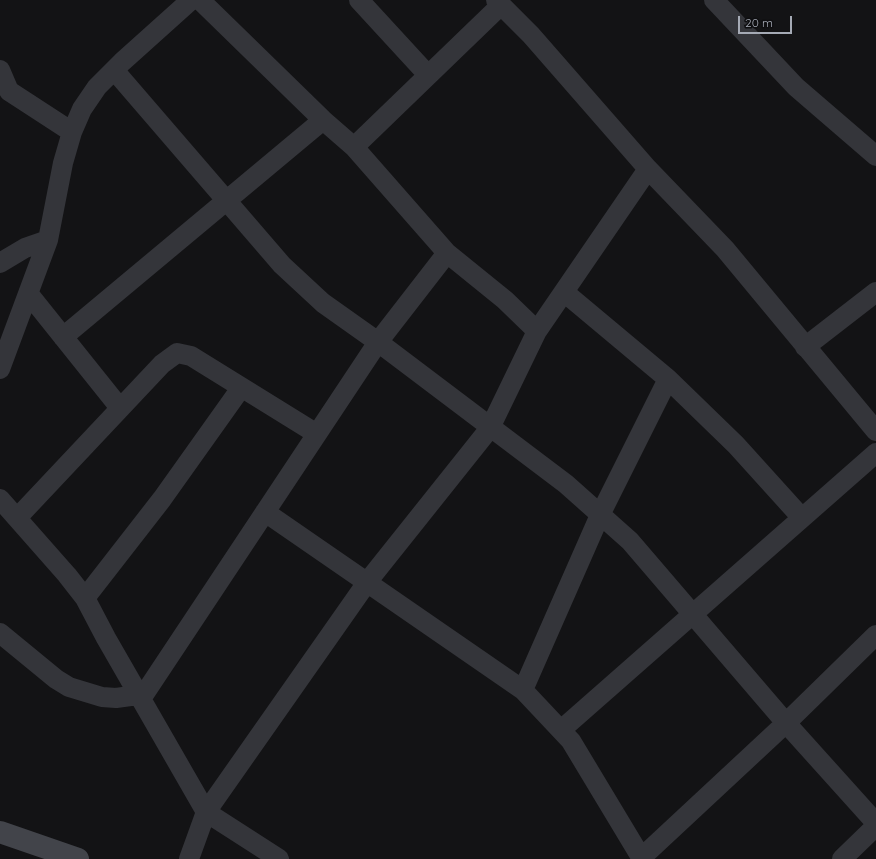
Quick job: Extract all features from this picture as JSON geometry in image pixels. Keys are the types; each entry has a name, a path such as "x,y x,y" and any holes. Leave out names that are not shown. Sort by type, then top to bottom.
{"main road":[{"path":"0,832 78,859"}],"street":[{"path":"0,369 48,240 63,163 72,132 82,109 97,87 114,70 191,0"},
{"path":"200,0 323,120 354,147 447,253 505,300 537,331"},
{"path":"359,0 428,75"},
{"path":"354,147 428,75 498,2 531,34 648,169 725,250 876,431"},
{"path":"724,3 796,87 876,156"},
{"path":"0,70 4,94 72,132"},
{"path":"114,70 282,265 323,303 378,342 566,484 630,541 875,828 842,859"},
{"path":"63,337 323,120"},
{"path":"189,859 206,812 368,581 490,428 537,331 648,169"},
{"path":"0,263 25,248 48,240"},
{"path":"140,697 378,342 447,253"},
{"path":"564,292 668,379 736,445 802,518"},
{"path":"805,347 876,292"},
{"path":"28,294 120,408"},
{"path":"17,518 162,364 177,354 191,356 317,434"},
{"path":"523,690 600,515 668,379"},
{"path":"85,598 162,499 241,388"},
{"path":"561,730 876,453"},
{"path":"0,499 67,575 85,598 206,812 279,859"},
{"path":"265,512 368,581 523,690 571,742 641,858 786,723 876,635"},
{"path":"0,633 56,679 69,687 102,697 140,697"}]}
